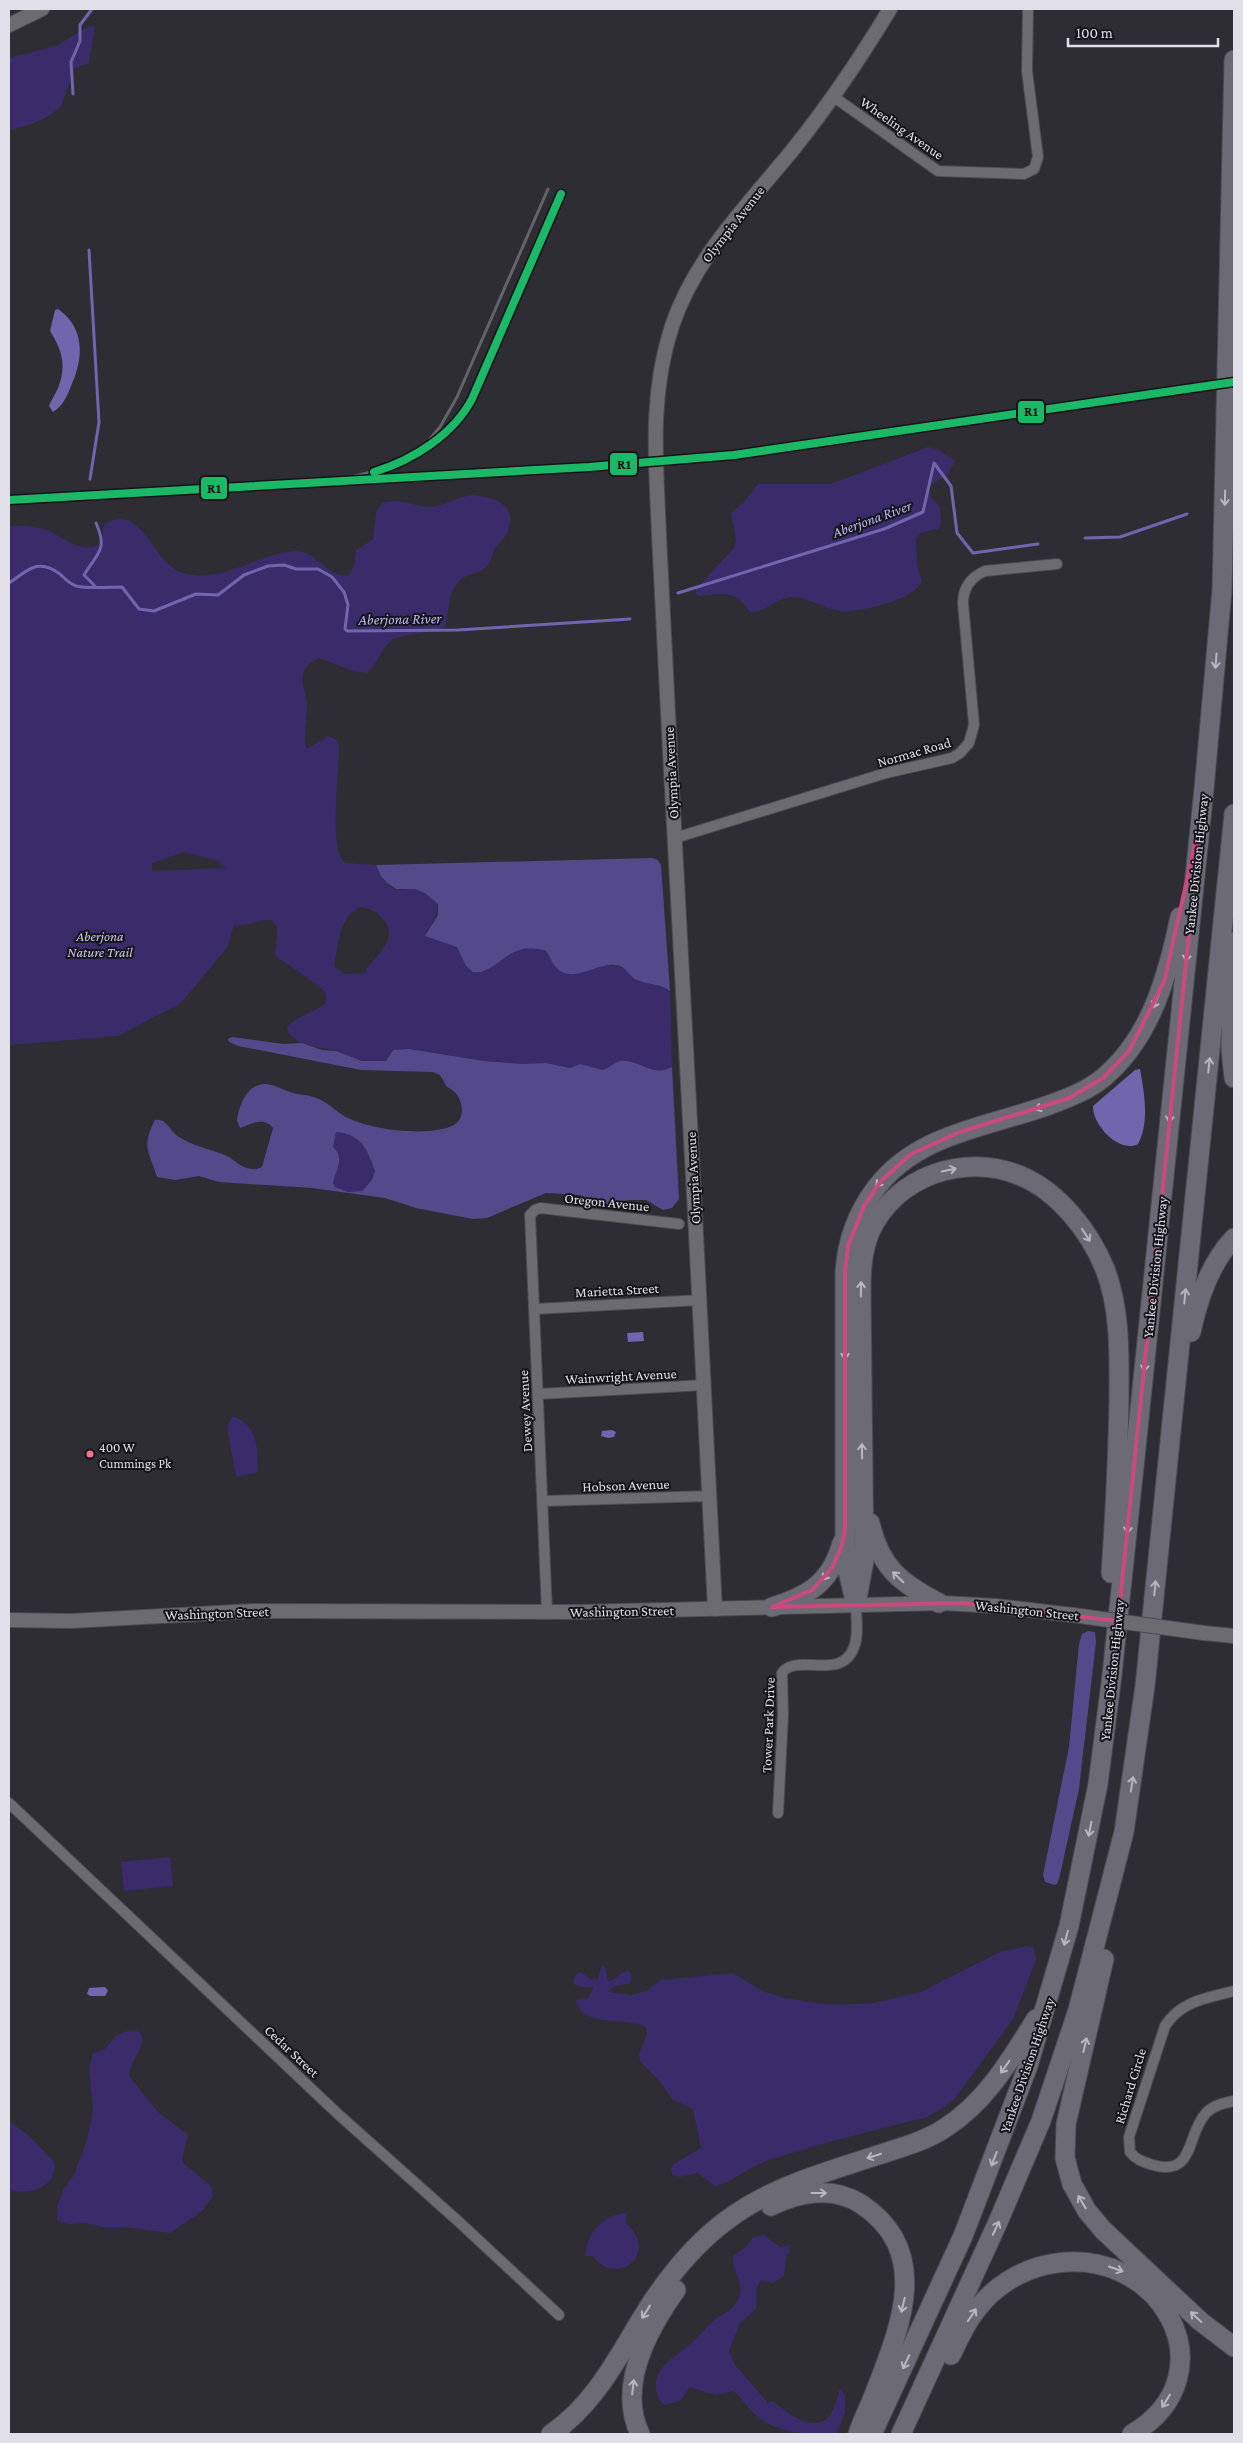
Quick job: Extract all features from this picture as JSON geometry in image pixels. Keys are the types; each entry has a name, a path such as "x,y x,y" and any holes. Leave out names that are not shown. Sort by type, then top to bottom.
{"highway":[{"name":"Yankee Division Highway","path":"872,2434 934,2303 990,2169 1025,2075 1050,1997 1085,1855 1108,1712 1201,818 1222,590 1234,60"},
{"path":"1234,814 1140,1723 1104,1960 1066,2124 1065,2150 1067,2167 1080,2200 1098,2225 1200,2321 1234,2347"},
{"path":"856,1604 846,1564 845,1272 848,1246 860,1214 881,1181 911,1154 932,1142 1069,1098 1103,1078 1129,1051 1149,1017 1169,967 1201,818"},
{"path":"1234,900 1231,1039 1234,1078"},
{"path":"856,1604 864,1566 861,1274 864,1254 874,1225 887,1206 903,1191 918,1180 942,1171 972,1167 995,1168 1021,1176 1054,1198 1084,1232 1104,1267 1117,1316 1118,1481 1110,1590 1108,1712"},
{"path":"1169,1449 1195,1314 1212,1270 1234,1238"},
{"path":"862,1483 874,1539 886,1565 905,1584 939,1603"},
{"path":"772,1607 800,1597 821,1582 837,1557 845,1530"},
{"path":"900,2434 1009,2198 1044,2113 1078,2010 1124,1832"},
{"path":"551,2434 576,2414 594,2394 667,2281 686,2258 712,2232 750,2205 781,2188 817,2174 913,2144 936,2134 953,2123 993,2084 1050,1997"},
{"path":"640,2434 634,2419 631,2399 636,2369 658,2318 679,2286 709,2251 754,2217 790,2198 821,2192 846,2197 877,2215 897,2242 906,2268 905,2294 896,2331 858,2434"},
{"path":"909,2416 948,2360 976,2310 993,2292 1014,2277 1038,2267 1070,2261 1090,2262 1124,2272 1136,2279 1160,2302 1176,2331 1179,2359 1174,2388 1158,2414 1132,2434"}],"main road":[{"path":"9,25 42,9"},
{"name":"Olympia Avenue","path":"715,1609 701,1300 658,506 655,438 656,402 663,358 676,316 694,276 716,242 791,153 834,97 890,9"},
{"name":"Washington Street","path":"9,1620 71,1620 244,1611 546,1612 939,1603 996,1606 1234,1636"}],"street":[{"name":"Wheeling Avenue","path":"834,97 938,171 1007,174 1030,172 1036,168 1038,157 1027,72 1028,9"},
{"name":"Normac Road","path":"675,838 886,773 949,759 960,753 970,741 974,725 963,603 966,588 972,579 985,571 1057,564"},
{"name":"Oregon Avenue","path":"533,1211 542,1208 678,1224"},
{"name":"Dewey Avenue","path":"533,1211 530,1218 544,1501 546,1612"},
{"name":"Marietta Street","path":"535,1309 701,1300"},
{"name":"Wainwright Avenue","path":"538,1394 705,1385"},
{"name":"Hobson Avenue","path":"544,1501 710,1496"},
{"name":"Tower Park Drive","path":"778,1813 782,1672 791,1666 833,1665 848,1658 855,1646 856,1604"},
{"name":"Cedar Street","path":"9,1803 339,2115 458,2221 559,2315"},
{"name":"Richard Circle","path":"1234,1991 1185,2006 1173,2014 1164,2026 1129,2137 1129,2149 1139,2160 1164,2168 1176,2166 1184,2158 1206,2114 1218,2105 1234,2101"}],"highlighted area":[{"path":"1201,818 1118,1621 963,1603 772,1607 812,1590 832,1568 842,1545 845,1529 845,1272 848,1246 864,1206 881,1181 911,1154 960,1132 1069,1098 1103,1078 1129,1051 1164,982"}],"green space":[{"path":"89,26 95,26 89,63 75,68 61,106 50,115 36,122 9,130 9,58 56,46"},
{"path":"928,447 939,450 955,461 948,474 929,486 931,498 940,506 941,523 938,529 921,533 916,539 917,565 922,581 909,594 898,600 871,608 847,611 838,611 805,599 788,597 756,612 750,612 734,596 716,594 699,596 696,594 696,589 734,548 736,540 731,513 745,501 758,484 831,484"},
{"name":"Aberjona Nature Trail","path":"467,496 482,496 504,505 510,517 510,525 506,535 495,549 488,565 458,582 451,598 445,626 440,629 395,638 390,641 367,673 354,671 319,658 306,668 303,674 302,679 307,705 305,745 307,749 328,736 337,740 339,746 336,827 340,856 346,863 376,865 385,882 395,889 415,889 432,896 436,901 437,912 426,933 457,947 466,966 484,972 514,952 531,947 539,948 547,953 557,969 618,965 647,982 665,987 670,991 672,1067 658,1070 628,1061 621,1061 603,1070 580,1064 570,1068 546,1063 522,1064 484,1061 409,1049 393,1050 386,1061 373,1062 301,1042 289,1034 287,1027 326,1003 326,994 319,986 277,957 275,953 277,927 273,921 268,920 239,926 234,925 226,949 181,1003 118,1036 9,1045 9,526 27,526 44,529 76,545 90,547 99,544 104,525 116,519 127,520 137,526 170,566 180,572 210,575 238,568 281,553 296,551 310,555 335,573 349,575 354,566 356,550 373,539 376,513 382,503 395,501 432,507","holes":["184,852 215,860 226,868 152,871 152,863","361,907 372,910 381,917 387,924 388,938 386,945 366,969 366,973 344,974 334,966 341,932 348,917"]},
{"path":"336,1132 344,1133 357,1139 369,1155 375,1170 372,1180 363,1191 348,1192 335,1187 333,1183 339,1160 333,1147"},
{"path":"233,1416 248,1426 252,1432 257,1446 258,1472 236,1477 227,1427"},
{"path":"170,1857 173,1886 124,1891 121,1862"},
{"path":"1027,1946 1034,1948 1036,1960 1013,2019 956,2097 945,2107 927,2117 766,2161 728,2182 715,2186 697,2173 680,2177 672,2175 671,2168 674,2164 701,2148 693,2109 672,2099 659,2080 640,2061 639,2054 647,2034 645,2027 630,2022 596,2019 587,2015 580,2009 576,2000 588,1998 594,1987 575,1985 573,1980 577,1973 582,1973 591,1979 598,1979 602,1965 606,1969 608,1981 628,1971 631,1974 631,1983 615,1986 608,1992 631,1995 646,1991 661,1980 733,1973 762,1991 785,1998 831,2005 874,2003 921,1992 1000,1952"},
{"path":"139,2031 142,2036 141,2046 130,2069 129,2076 158,2112 188,2135 182,2159 184,2164 211,2186 213,2196 201,2212 170,2233 124,2227 101,2227 85,2223 69,2224 57,2220 57,2207 63,2190 74,2175 87,2140 93,2111 89,2068 93,2053 105,2048 121,2033"},
{"path":"9,2121 29,2136 55,2163 51,2179 40,2188 25,2192 9,2190"},
{"path":"627,2213 626,2223 636,2234 639,2245 637,2255 631,2263 623,2268 613,2269 602,2265 593,2256 585,2256 589,2240 598,2226 611,2217"},
{"path":"764,2235 780,2247 789,2246 790,2252 786,2256 784,2276 773,2283 762,2280 759,2284 756,2291 756,2309 740,2323 729,2351 735,2365 768,2403 772,2401 791,2415 806,2422 821,2422 828,2418 834,2408 840,2389 845,2395 845,2412 837,2434 787,2431 778,2428 756,2416 733,2391 715,2395 690,2387 681,2400 665,2405 658,2397 656,2384 657,2376 661,2369 708,2326 732,2308 738,2300 740,2288 733,2256 746,2247 753,2237"}],"shaded area":[{"path":"58,309 73,325 80,344 80,354 68,393 62,404 53,412 49,406 61,380 63,365 58,345 50,331 55,310"},
{"path":"652,858 658,860 661,865 670,991 637,980 619,965 602,966 582,973 568,974 559,971 546,951 533,948 522,949 513,953 489,969 473,972 466,966 457,947 425,936 438,915 438,904 425,893 415,889 396,889 381,876 376,865"},
{"path":"232,1037 284,1044 302,1043 322,1050 336,1051 362,1061 386,1061 393,1050 409,1049 484,1061 522,1064 546,1063 570,1068 580,1064 603,1070 621,1061 628,1061 658,1070 672,1067 679,1199 672,1208 663,1210 646,1200 628,1200 609,1205 579,1195 546,1193 487,1218 473,1219 416,1208 385,1198 312,1188 219,1182 199,1176 175,1180 157,1177 147,1143 155,1120 165,1122 182,1139 227,1156 244,1167 254,1169 262,1167 273,1128 265,1122 261,1122 240,1128 237,1121 244,1097 252,1088 258,1085 268,1084 293,1093 316,1098 355,1121 398,1130 428,1131 452,1126 457,1122 462,1111 462,1105 457,1094 447,1087 440,1075 433,1072 361,1070 238,1046 229,1042 228,1039","holes":["336,1132 345,1133 362,1144 375,1171 372,1180 362,1191 348,1192 335,1187 333,1183 339,1159 337,1151 333,1147"]},
{"path":"1140,1069 1145,1107 1142,1136 1138,1144 1131,1146 1123,1145 1108,1136 1102,1129 1097,1121 1093,1106 1135,1070"},
{"path":"643,1332 644,1341 628,1342 627,1333"},
{"path":"612,1430 616,1432 614,1437 601,1436 602,1431"},
{"path":"1088,1631 1095,1632 1096,1642 1079,1789 1060,1875 1057,1884 1054,1885 1045,1882 1043,1875 1069,1747 1079,1644 1082,1634"},
{"path":"105,1987 108,1991 105,1996 90,1996 87,1994 89,1988"}],"waterway":[{"path":"73,94 71,62 80,41 80,25 92,9"},
{"path":"89,250 99,422 90,479"},
{"name":"Aberjona River","path":"678,593 884,529 923,512 934,463 951,486 957,533 973,553 1038,544"},
{"name":"Aberjona River","path":"1085,538 1120,537 1187,514"},
{"path":"95,586 84,575 100,550 100,532 96,523"},
{"name":"Aberjona River","path":"9,583 27,570 39,566 45,567 52,569 76,586 93,588 122,587 139,609 154,611 196,594 218,595 244,575 268,566 284,565 296,569 318,569 332,577 344,592 348,605 345,629 347,631 458,630 630,619"}],"railway":[{"path":"430,439 440,427 457,397 548,189"},
{"path":"303,484 351,477 376,471 399,462 421,452 441,438 458,420 472,399 561,194"}],"transit line":[{"name":"R1","path":"374,472 403,461 417,453 443,435 464,412 472,399 561,194"},
{"name":"R1","path":"9,500 589,467 734,455 1234,382"}],"place":[{"name":"400 W Cummings Pk","path":"90,1454"}]}
